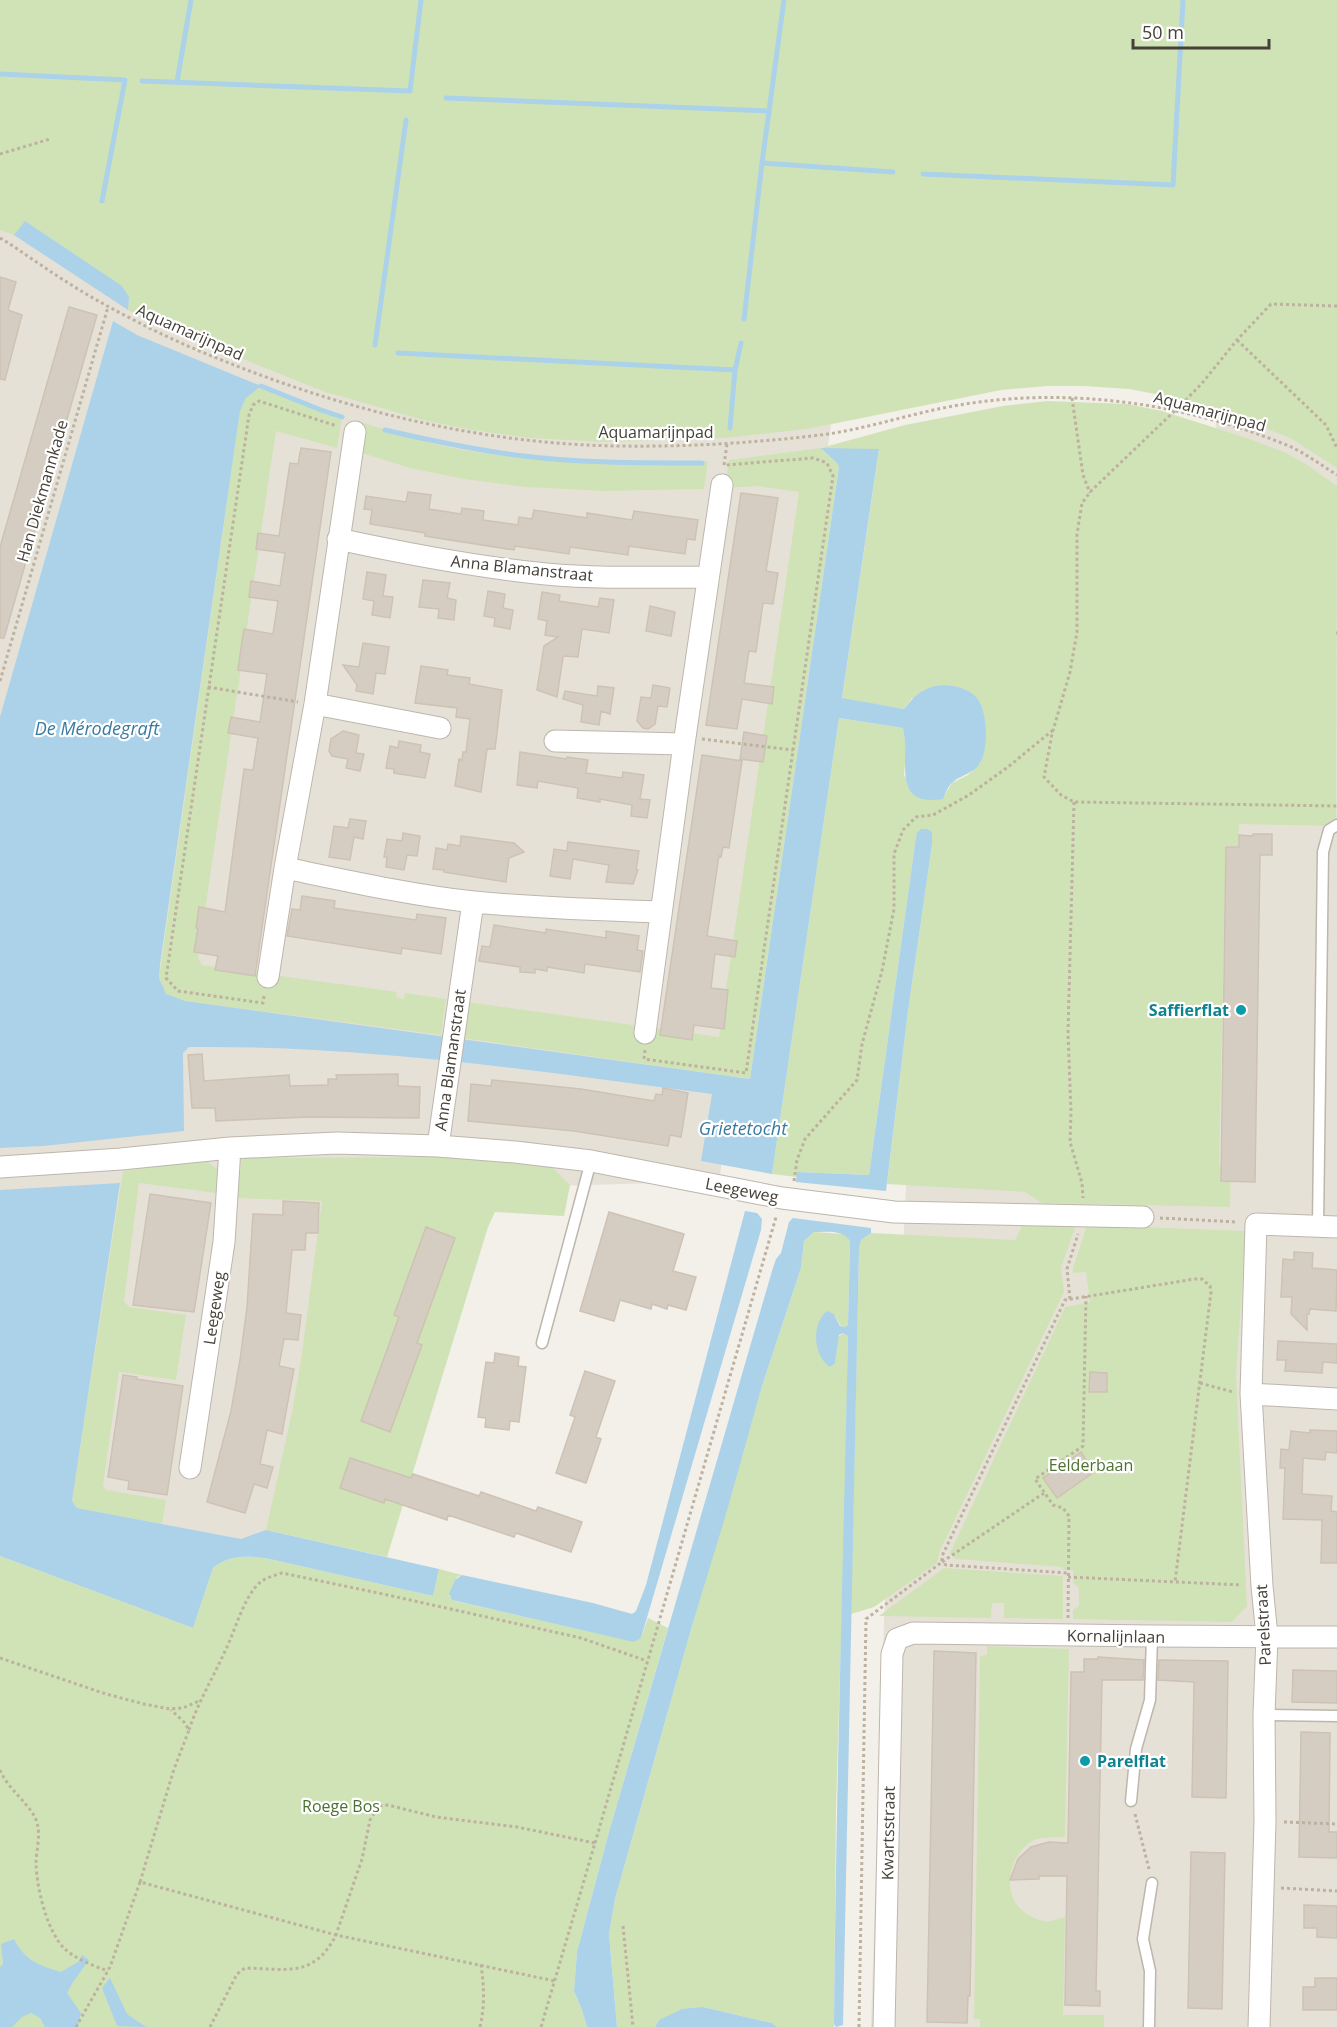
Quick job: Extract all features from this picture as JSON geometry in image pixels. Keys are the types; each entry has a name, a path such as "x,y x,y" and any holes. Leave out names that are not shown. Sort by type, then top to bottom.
{"street":[{"path":"268,977 285,868 315,705 355,432"},
{"path":"645,1033 684,740 723,475"},
{"name":"Anna Blamanstraat","path":"338,539 422,557 549,574 707,577"},
{"path":"315,705 440,728"},
{"path":"555,741 684,740"},
{"path":"285,868 378,887 472,902 570,909 661,912"},
{"name":"Anna Blamanstraat","path":"438,1146 472,902"},
{"name":"Leegeweg","path":"0,1167 121,1159 230,1148 337,1143 438,1146 591,1161 786,1198 894,1212 1143,1216"},
{"name":"Leegeweg","path":"190,1468 224,1242 230,1148"},
{"path":"1256,1224 1328,1227"},
{"name":"Parelstraat","path":"1256,1224 1251,1394 1267,1636 1259,2027"},
{"path":"1251,1394 1337,1400"},
{"name":"Kornalijnlaan","path":"897,1639 913,1632 1337,1636"},
{"name":"Kwartsstraat","path":"884,2027 892,1654 897,1639"}],"lane":[{"path":"1328,1227 1323,852 1329,830 1337,825"},
{"path":"542,1343 591,1161"},
{"path":"1131,1801 1136,1749 1150,1701 1152,1636"},
{"path":"1264,1715 1337,1716"},
{"path":"1149,2027 1150,1971 1143,1939 1152,1882"}],"path":[{"path":"0,154 50,139"},
{"name":"Aquamarijnpad","path":"0,238 108,307 208,355 350,405 435,426 529,440 615,446 727,444 830,433 965,404 1038,397 1109,399 1176,410 1291,447 1337,475"},
{"path":"1337,306 1271,304 1237,340 1203,382 1090,493 1082,504 1077,534 1077,632 1071,672 1054,728 1044,777 1061,795 1074,802 1337,806"},
{"name":"Han Diekmannkade","path":"0,681 108,307"},
{"path":"1237,340 1326,425 1337,447"},
{"path":"1072,398 1083,476 1090,493"},
{"path":"268,977 263,1003 178,991 166,978 249,415 253,405 259,401 355,432"},
{"path":"645,1033 644,1059 746,1073 833,476 827,463 813,458 723,475"},
{"path":"208,687 315,705"},
{"path":"542,2027 647,1661 797,1160 805,1138 857,1080 862,1044 894,909 894,854 903,830 916,817 933,815 969,795 1008,767 1054,728"},
{"path":"684,740 793,750"},
{"path":"1070,1299 1066,1269 1080,1227 1083,1203 1082,1183 1070,1142 1068,1033 1074,802"},
{"path":"1143,1216 1256,1224"},
{"path":"942,1562 942,1556 1065,1300 1195,1279 1206,1282 1211,1292 1175,1582"},
{"path":"1068,1635 1069,1516 1063,1508 1053,1505 1035,1479 1083,1446 1086,1296"},
{"path":"1200,1383 1227,1391 1251,1394"},
{"path":"942,1562 1044,1493"},
{"path":"942,1562 946,1565 1068,1575 1262,1586"},
{"path":"76,2027 108,1971 125,1929 168,1788 189,1730 246,1602 258,1584 268,1577 282,1573 383,1593 581,1638 647,1661"},
{"path":"0,1658 106,1694 170,1709 183,1708 202,1700"},
{"path":"170,1709 189,1730"},
{"path":"0,1770 11,1790 35,1815 38,1826 37,1881 54,1934 65,1950 89,1964 108,1971"},
{"path":"1131,1801 1152,1882"},
{"path":"210,2027 237,1974 245,1968 280,1970 304,1968 317,1960 330,1947 362,1859 370,1820 379,1806 388,1805 436,1817 517,1827 595,1844"},
{"path":"1264,1821 1337,1824"},
{"path":"140,1882 336,1935 555,1980"},
{"path":"1262,1887 1337,1891"},
{"path":"623,1926 633,2027"},
{"path":"480,2027 484,2007 481,1964"}],"shaded area":[{"path":"0,192 832,418 719,1181 334,1193 268,1550 0,1492"},
{"path":"1227,248 1337,252 1337,2027 871,2027 884,1621 907,1170 1168,1187"}],"green space":[{"path":"0,0 1337,0 1337,468 1290,438 1250,422 1166,396 1129,389 1047,386 1001,390 807,429 726,438 605,442 531,438 472,430 423,420 325,392 146,320 128,310 129,297 26,222 14,235 0,230"},
{"path":"261,386 342,417 337,448 276,431 198,958 202,965 397,992 396,997 404,999 405,993 446,999 441,1035 185,1001 166,995 159,978 240,411 246,398"},
{"path":"1048,401 1127,404 1162,411 1284,452 1337,486 1336,826 1239,824 1238,846 1226,846 1219,1167 1231,1168 1230,1207 1042,1203 1025,1192 887,1184 932,832 915,844 869,1175 798,1172 797,1177 772,1174 839,718 903,728 906,749 904,776 942,799 952,783 968,775 981,762 912,698 904,709 842,699 879,450 836,462 839,467 750,1079 462,1038 467,1002 719,1037 799,492 757,486 725,488 729,460 821,448 905,425 1003,406"},
{"path":"364,423 443,446 500,455 589,461 708,461 704,489 604,491 526,487 464,479 410,468 359,452"},
{"path":"439,1157 552,1167 570,1185 564,1216 495,1212 488,1227 387,1557 266,1530 301,1360 322,1201 236,1198 242,1158"},
{"path":"205,1160 217,1169 216,1193 139,1183 124,1301 129,1307 186,1315 176,1380 119,1372 103,1485 106,1490 166,1500 162,1524 77,1508 72,1501 123,1171"},
{"path":"1076,1225 1061,1268 1064,1292 940,1551 937,1563 874,1607 851,1614 861,1240 871,1233 1015,1240 1022,1226"},
{"name":"Eelderbaan","path":"1087,1225 1246,1231 1236,1376 1247,1606 1232,1622 1073,1619 1073,1610 1079,1606 1079,1588 1073,1583 1073,1570 1063,1570 1062,1567 955,1559 950,1553 1065,1307 1090,1302 1086,1272 1073,1273"},
{"path":"814,1232 843,1234 850,1242 848,1325 841,1326 834,1314 817,1340 819,1352 826,1364 835,1363 838,1337 843,1333 848,1336 836,1808 834,2027 777,2027 772,2023 703,2007 659,2020 655,2027 617,2027 609,1934 615,1899 762,1386 801,1268 804,1241"},
{"name":"Roege Bos","path":"0,1556 193,1628 213,1568 225,1561 244,1557 265,1558 433,1596 439,1569 462,1575 457,1577 449,1596 455,1601 587,1631 641,1638 648,1618 668,1628 577,1952 574,1991 587,2027 0,2027"},
{"path":"944,1568 1063,1576 1063,1619 1004,1618 1004,1603 992,1603 991,1618 879,1616"},
{"path":"987,1646 1069,1649 1065,1837 1035,1839 1023,1849 1012,1869 1011,1892 1022,1911 1035,1918 1051,1921 1065,1917 1063,2015 1104,2015 1104,2027 980,2027 980,2019 974,2019 980,1656 987,1655"}],"water":[{"path":"25,221 122,286 129,297 128,310 14,235"},
{"path":"113,321 137,335 261,386 246,398 240,411 160,964 159,978 166,994 185,1001 750,1079 839,467 821,448 879,449 842,698 904,709 921,692 934,686 961,688 977,698 983,711 986,738 984,754 972,771 951,784 943,799 920,798 913,794 906,781 903,728 839,718 772,1174 701,1161 712,1094 451,1061 320,1050 189,1047 183,1053 184,1131 43,1146 0,1148 0,717"},
{"path":"921,829 932,832 932,845 908,1011 886,1191 796,1182 797,1172 869,1175 915,844 917,833"},
{"path":"120,1183 72,1501 77,1508 241,1539 266,1530 439,1569 433,1596 265,1558 238,1557 213,1568 193,1628 0,1556 0,1190"},
{"path":"745,1211 757,1213 762,1219 761,1230 641,1638 634,1642 452,1600 449,1594 455,1580 462,1575 593,1603 632,1614 636,1611 646,1585"},
{"path":"793,1218 871,1228 871,1233 861,1240 859,1249 843,2025 836,2027 834,2024 848,1336 843,1333 839,1335 835,1363 830,1367 824,1362 817,1348 816,1332 818,1324 827,1311 834,1314 840,1326 848,1325 850,1242 840,1233 814,1232 804,1241 801,1268 762,1386 615,1899 609,1934 617,2027 587,2027 574,1991 577,1952 609,1832 772,1271 781,1253 789,1222"},
{"path":"14,1939 33,1961 61,1972 78,1962 82,1955 89,1960 67,1993 81,2013 78,2027 45,2027 40,2018 31,2013 22,2017 12,2027 0,2027 0,1967 3,1964 1,1944"},
{"path":"110,1978 127,2014 146,2027 117,2026 102,1988"},
{"path":"703,2007 772,2023 777,2027 655,2027 659,2020 682,2009"}],"building":[{"path":"0,277 16,282 8,310 22,315 5,380 0,379"},
{"path":"69,307 97,315 4,638 0,638 0,547"},
{"path":"301,448 331,452 255,976 215,970 218,956 194,952 198,928 196,928 199,907 225,912 244,769 253,770 258,738 228,733 231,717 260,722 267,674 238,670 244,629 273,634 278,601 249,597 251,581 280,586 285,553 256,549 258,533 279,536 290,463 298,464"},
{"path":"408,492 431,495 429,509 461,514 462,508 484,511 483,520 518,525 519,517 532,519 534,510 587,518 587,513 632,520 634,511 698,520 695,540 687,539 685,554 629,546 628,555 570,547 569,554 515,546 514,550 425,536 425,533 370,524 372,510 364,509 366,496 406,502"},
{"path":"741,493 778,498 766,571 778,573 773,604 763,603 756,652 749,651 744,683 774,687 772,704 742,699 737,729 706,725"},
{"path":"367,572 386,575 383,596 393,597 390,618 372,615 374,601 363,599"},
{"path":"423,580 450,583 447,598 456,600 454,620 438,618 439,609 419,607"},
{"path":"488,591 505,594 503,608 513,610 510,629 494,626 495,618 484,616"},
{"path":"542,592 560,595 559,601 598,607 600,598 614,600 609,633 582,629 578,657 563,657 557,697 537,690 544,646 558,637 545,635 547,621 538,619"},
{"path":"650,606 675,612 671,636 646,631"},
{"path":"363,643 389,647 385,674 376,673 373,694 356,691 357,685 343,665 359,667"},
{"path":"421,666 448,670 447,675 470,678 469,684 502,690 495,749 487,749 481,792 455,786 459,759 462,760 463,752 466,752 470,719 456,717 457,708 415,703"},
{"path":"653,685 670,688 667,707 658,706 655,724 648,729 643,728 637,721 641,697 651,698"},
{"path":"598,686 614,688 610,714 601,711 599,725 581,722 583,705 563,699 565,691 597,696"},
{"path":"343,731 359,735 356,753 364,754 360,771 346,768 348,759 332,756 329,751 331,739"},
{"path":"744,732 767,736 763,762 740,759"},
{"path":"399,741 421,745 420,752 430,754 425,778 394,773 394,769 386,768 390,746 398,748"},
{"path":"520,752 588,760 586,773 622,778 623,772 644,775 640,799 650,800 647,818 631,816 632,805 600,799 600,802 577,798 578,788 538,781 537,788 517,785"},
{"path":"702,755 742,761 729,848 723,847 721,857 719,856 707,936 737,941 735,957 715,954 711,988 728,990 724,1029 694,1025 692,1040 660,1035"},
{"path":"350,819 366,821 363,839 354,837 350,860 329,857 334,826 348,828"},
{"path":"403,833 420,836 417,856 407,855 404,870 386,867 387,857 384,857 387,839 402,841"},
{"name":"Saffierflat","path":"1253,834 1272,834 1272,855 1260,855 1255,1182 1221,1181 1226,847 1239,847 1239,835 1253,836"},
{"path":"461,836 514,843 524,852 509,858 506,882 433,869 436,848 447,850 448,844 460,846"},
{"path":"568,842 639,851 636,870 638,870 633,884 606,882 609,865 573,859 570,879 550,876 554,849 567,851"},
{"path":"302,896 335,901 334,908 416,920 417,914 446,918 441,954 402,948 401,954 287,936 292,909 300,910"},
{"path":"494,925 546,933 546,929 606,938 606,931 639,936 637,950 643,951 640,972 585,964 584,973 547,967 547,971 535,969 535,973 520,972 520,967 479,961 482,946 490,947"},
{"path":"202,1054 204,1081 289,1075 290,1086 328,1085 328,1079 337,1079 336,1075 398,1074 398,1086 420,1087 419,1118 309,1117 216,1121 215,1108 192,1108 188,1055"},
{"path":"492,1080 581,1089 654,1101 656,1094 662,1095 663,1088 688,1093 681,1137 670,1135 668,1146 574,1131 468,1121 471,1084 491,1086"},
{"path":"150,1194 211,1203 194,1312 133,1305"},
{"path":"283,1201 319,1203 318,1233 306,1233 305,1250 292,1250 286,1313 301,1315 298,1340 284,1339 279,1366 294,1369 282,1434 267,1430 260,1464 273,1467 267,1488 254,1484 245,1513 207,1502 231,1411 240,1360 247,1307 253,1214 283,1215"},
{"path":"609,1212 684,1234 673,1271 696,1277 686,1310 668,1305 667,1309 652,1304 651,1309 620,1300 614,1321 580,1311"},
{"path":"426,1227 455,1238 417,1343 422,1345 390,1432 361,1421 399,1317 394,1315"},
{"path":"1294,1252 1313,1253 1312,1268 1337,1270 1336,1311 1310,1309 1307,1314 1307,1330 1291,1314 1292,1297 1281,1297 1283,1259 1294,1260"},
{"path":"1278,1341 1337,1344 1337,1363 1323,1362 1322,1373 1285,1371 1286,1360 1277,1360"},
{"path":"495,1353 519,1357 518,1366 526,1367 519,1422 510,1421 509,1430 485,1427 486,1418 478,1417 486,1362 494,1363"},
{"path":"585,1371 615,1381 596,1437 601,1439 586,1483 556,1473 575,1417 570,1415"},
{"path":"1090,1372 1107,1373 1107,1392 1089,1392"},
{"path":"123,1375 183,1386 167,1495 128,1489 129,1481 108,1477"},
{"path":"1310,1430 1337,1431 1337,1453 1326,1452 1325,1460 1303,1458 1302,1494 1332,1496 1331,1511 1337,1512 1337,1563 1321,1563 1322,1520 1283,1519 1285,1468 1280,1468 1281,1449 1289,1450 1291,1431 1310,1433"},
{"path":"1081,1452 1094,1472 1057,1498 1043,1478"},
{"path":"350,1458 411,1478 413,1474 479,1496 481,1492 536,1511 538,1507 582,1522 571,1552 516,1533 514,1537 448,1515 447,1520 385,1499 384,1503 340,1488"},
{"path":"934,1651 976,1653 970,1996 968,1996 967,2023 927,2022"},
{"name":"Parelflat","path":"1098,1657 1144,1660 1143,1680 1102,1680 1096,1991 1100,1991 1100,2006 1065,2005 1067,1876 1039,1876 1039,1879 1010,1880 1018,1859 1031,1847 1049,1842 1068,1843 1071,1672 1084,1672 1084,1659 1098,1659"},
{"path":"1159,1660 1228,1661 1226,1798 1192,1797 1194,1682 1158,1680"},
{"path":"1293,1670 1337,1671 1337,1703 1292,1702"},
{"path":"1301,1732 1330,1733 1329,1832 1337,1832 1337,1858 1299,1857"},
{"path":"1191,1852 1225,1853 1222,2009 1188,2008"},
{"path":"1304,1905 1337,1906 1337,1938 1317,1937 1317,1928 1304,1928"},
{"path":"1315,1978 1337,1978 1337,2010 1303,2010 1303,1987 1315,1987"}],"waterway":[{"path":"177,82 191,0"},
{"path":"142,81 410,91 421,0"},
{"path":"744,319 784,0"},
{"path":"923,174 1173,185 1183,0"},
{"path":"0,74 125,80 102,201"},
{"path":"446,98 768,111"},
{"path":"375,345 406,120"},
{"path":"762,163 893,172"},
{"path":"730,428 735,370 741,343"},
{"path":"398,353 735,370"},
{"path":"261,386 342,417"},
{"path":"385,430 433,441 538,458 608,462 702,463"}],"place":[{"name":"Saffierflat","path":"1241,1010"},
{"name":"Parelflat","path":"1085,1761"}],"water label":[{"name":"De Mérodegraft","path":"97,729"},
{"name":"Grietetocht","path":"743,1129"}]}
